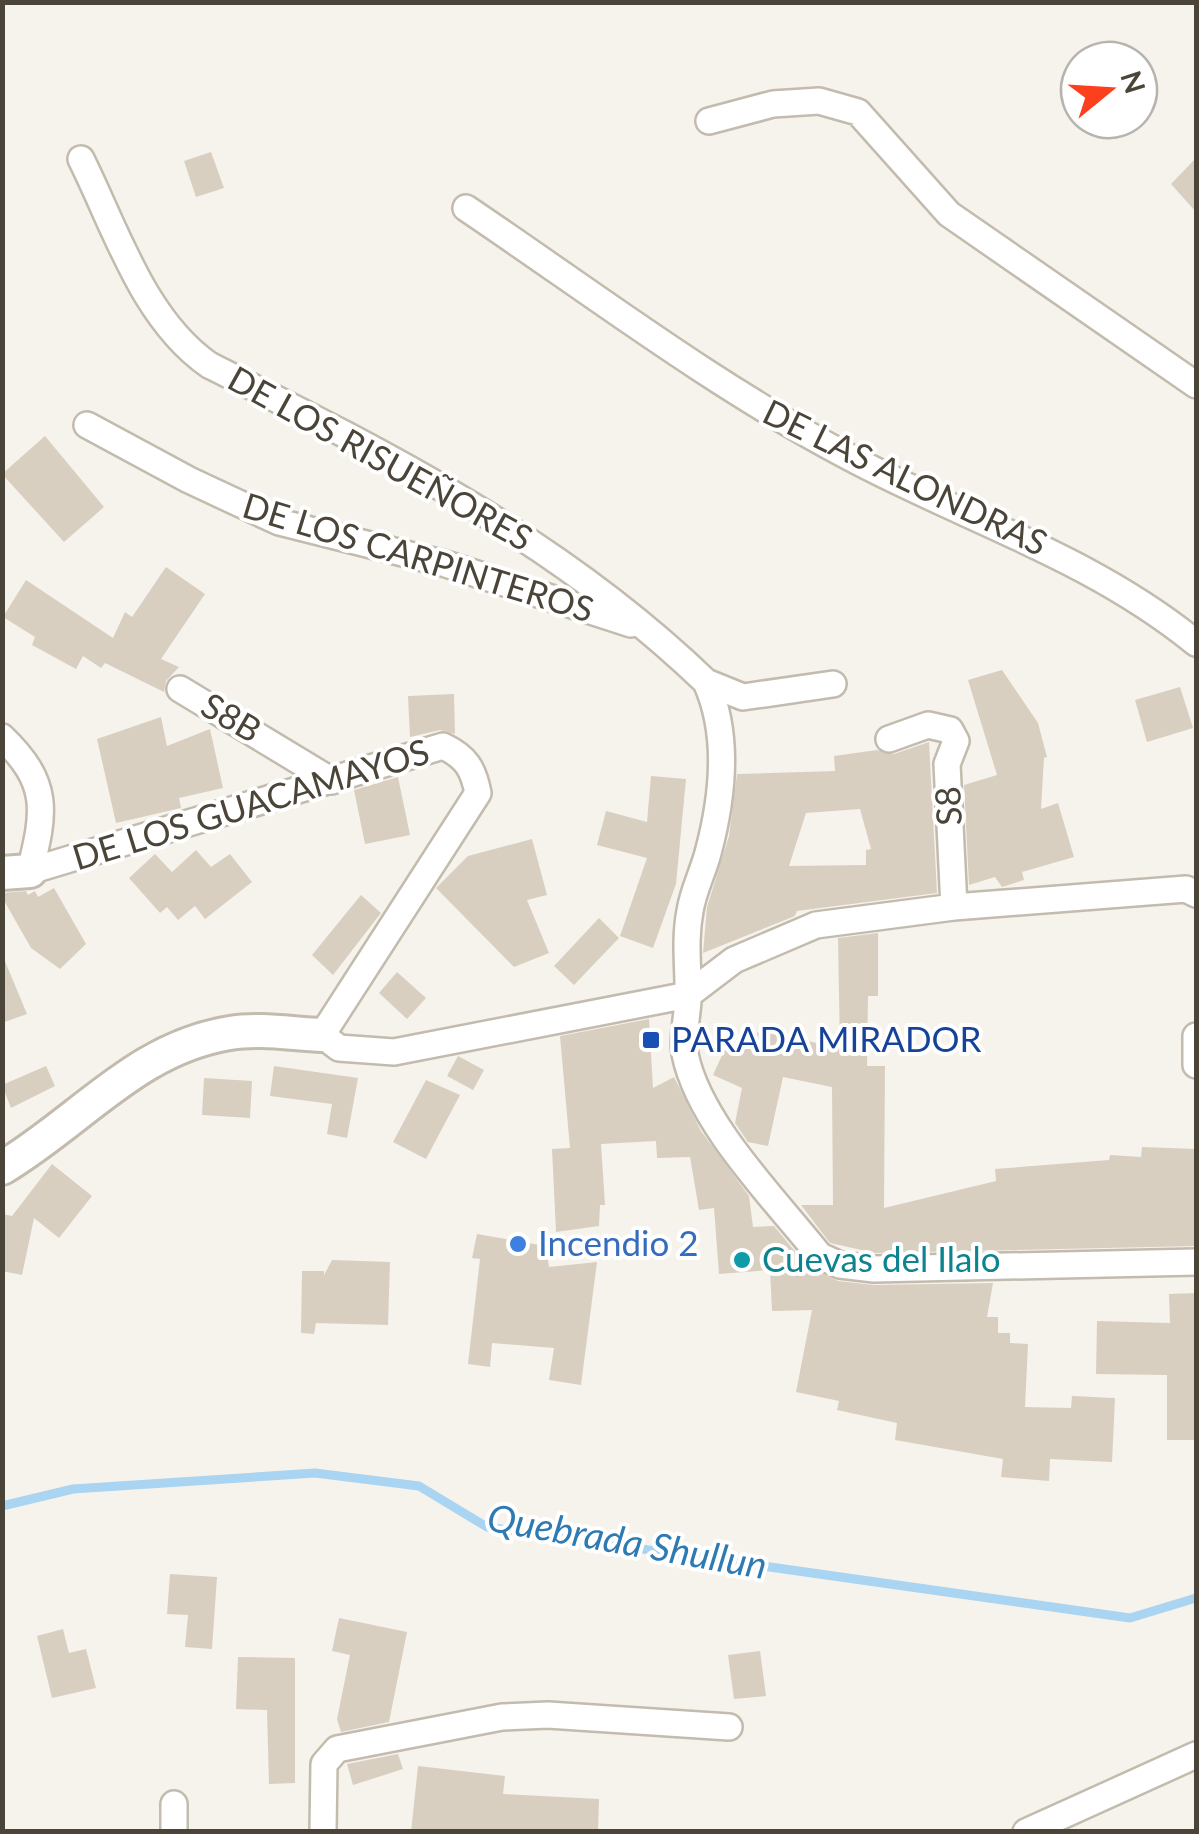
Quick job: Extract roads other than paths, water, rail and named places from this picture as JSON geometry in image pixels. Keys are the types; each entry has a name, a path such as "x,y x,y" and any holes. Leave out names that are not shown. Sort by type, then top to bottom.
{"street":[{"path":"709,121 773,104 820,101 858,112 949,214 1196,385"},
{"name":"DE LOS RISUEÑORES","path":"81,159 160,318 182,346 209,365 471,501 564,562 706,682"},
{"name":"DE LAS ALONDRAS","path":"466,208 758,406 851,458 1088,568 1196,643"},
{"name":"DE LOS CARPINTEROS","path":"87,424 189,480 279,522 446,564 646,628"},
{"path":"706,682 743,696 832,684"},
{"path":"706,682 717,706 724,750 709,852 690,906 684,953 688,995 684,1052 700,1097 820,1256 840,1265 874,1269 1196,1262"},
{"name":"S8B","path":"180,688 332,781"},
{"name":"S8","path":"890,739 928,725 950,730 956,741 947,764 954,907"},
{"path":"2,737 28,762 39,788 42,820 16,872"},
{"name":"DE LOS GUACAMAYOS","path":"16,872 444,746 462,755 474,770 478,793 322,1035"},
{"path":"2,1168 138,1065 188,1042 234,1032 322,1035 339,1048 394,1052 688,995 734,960 816,925 954,907 1186,890 1196,894"},
{"path":"1196,1036 1196,1065"},
{"path":"323,1832 324,1764 337,1749 502,1717 548,1715 729,1727"},
{"path":"1026,1832 1196,1755"},
{"path":"174,1804 174,1832"}],"waterway":[{"name":"Quebrada Shullun","path":"2,1506 73,1489 315,1473 419,1486 487,1527 1130,1618 1196,1598"}],"place":[{"name":"PARADA MIRADOR","path":"651,1040"},
{"name":"Incendio 2","path":"518,1244"},
{"name":"Cuevas del Ilalo","path":"742,1260"}]}
